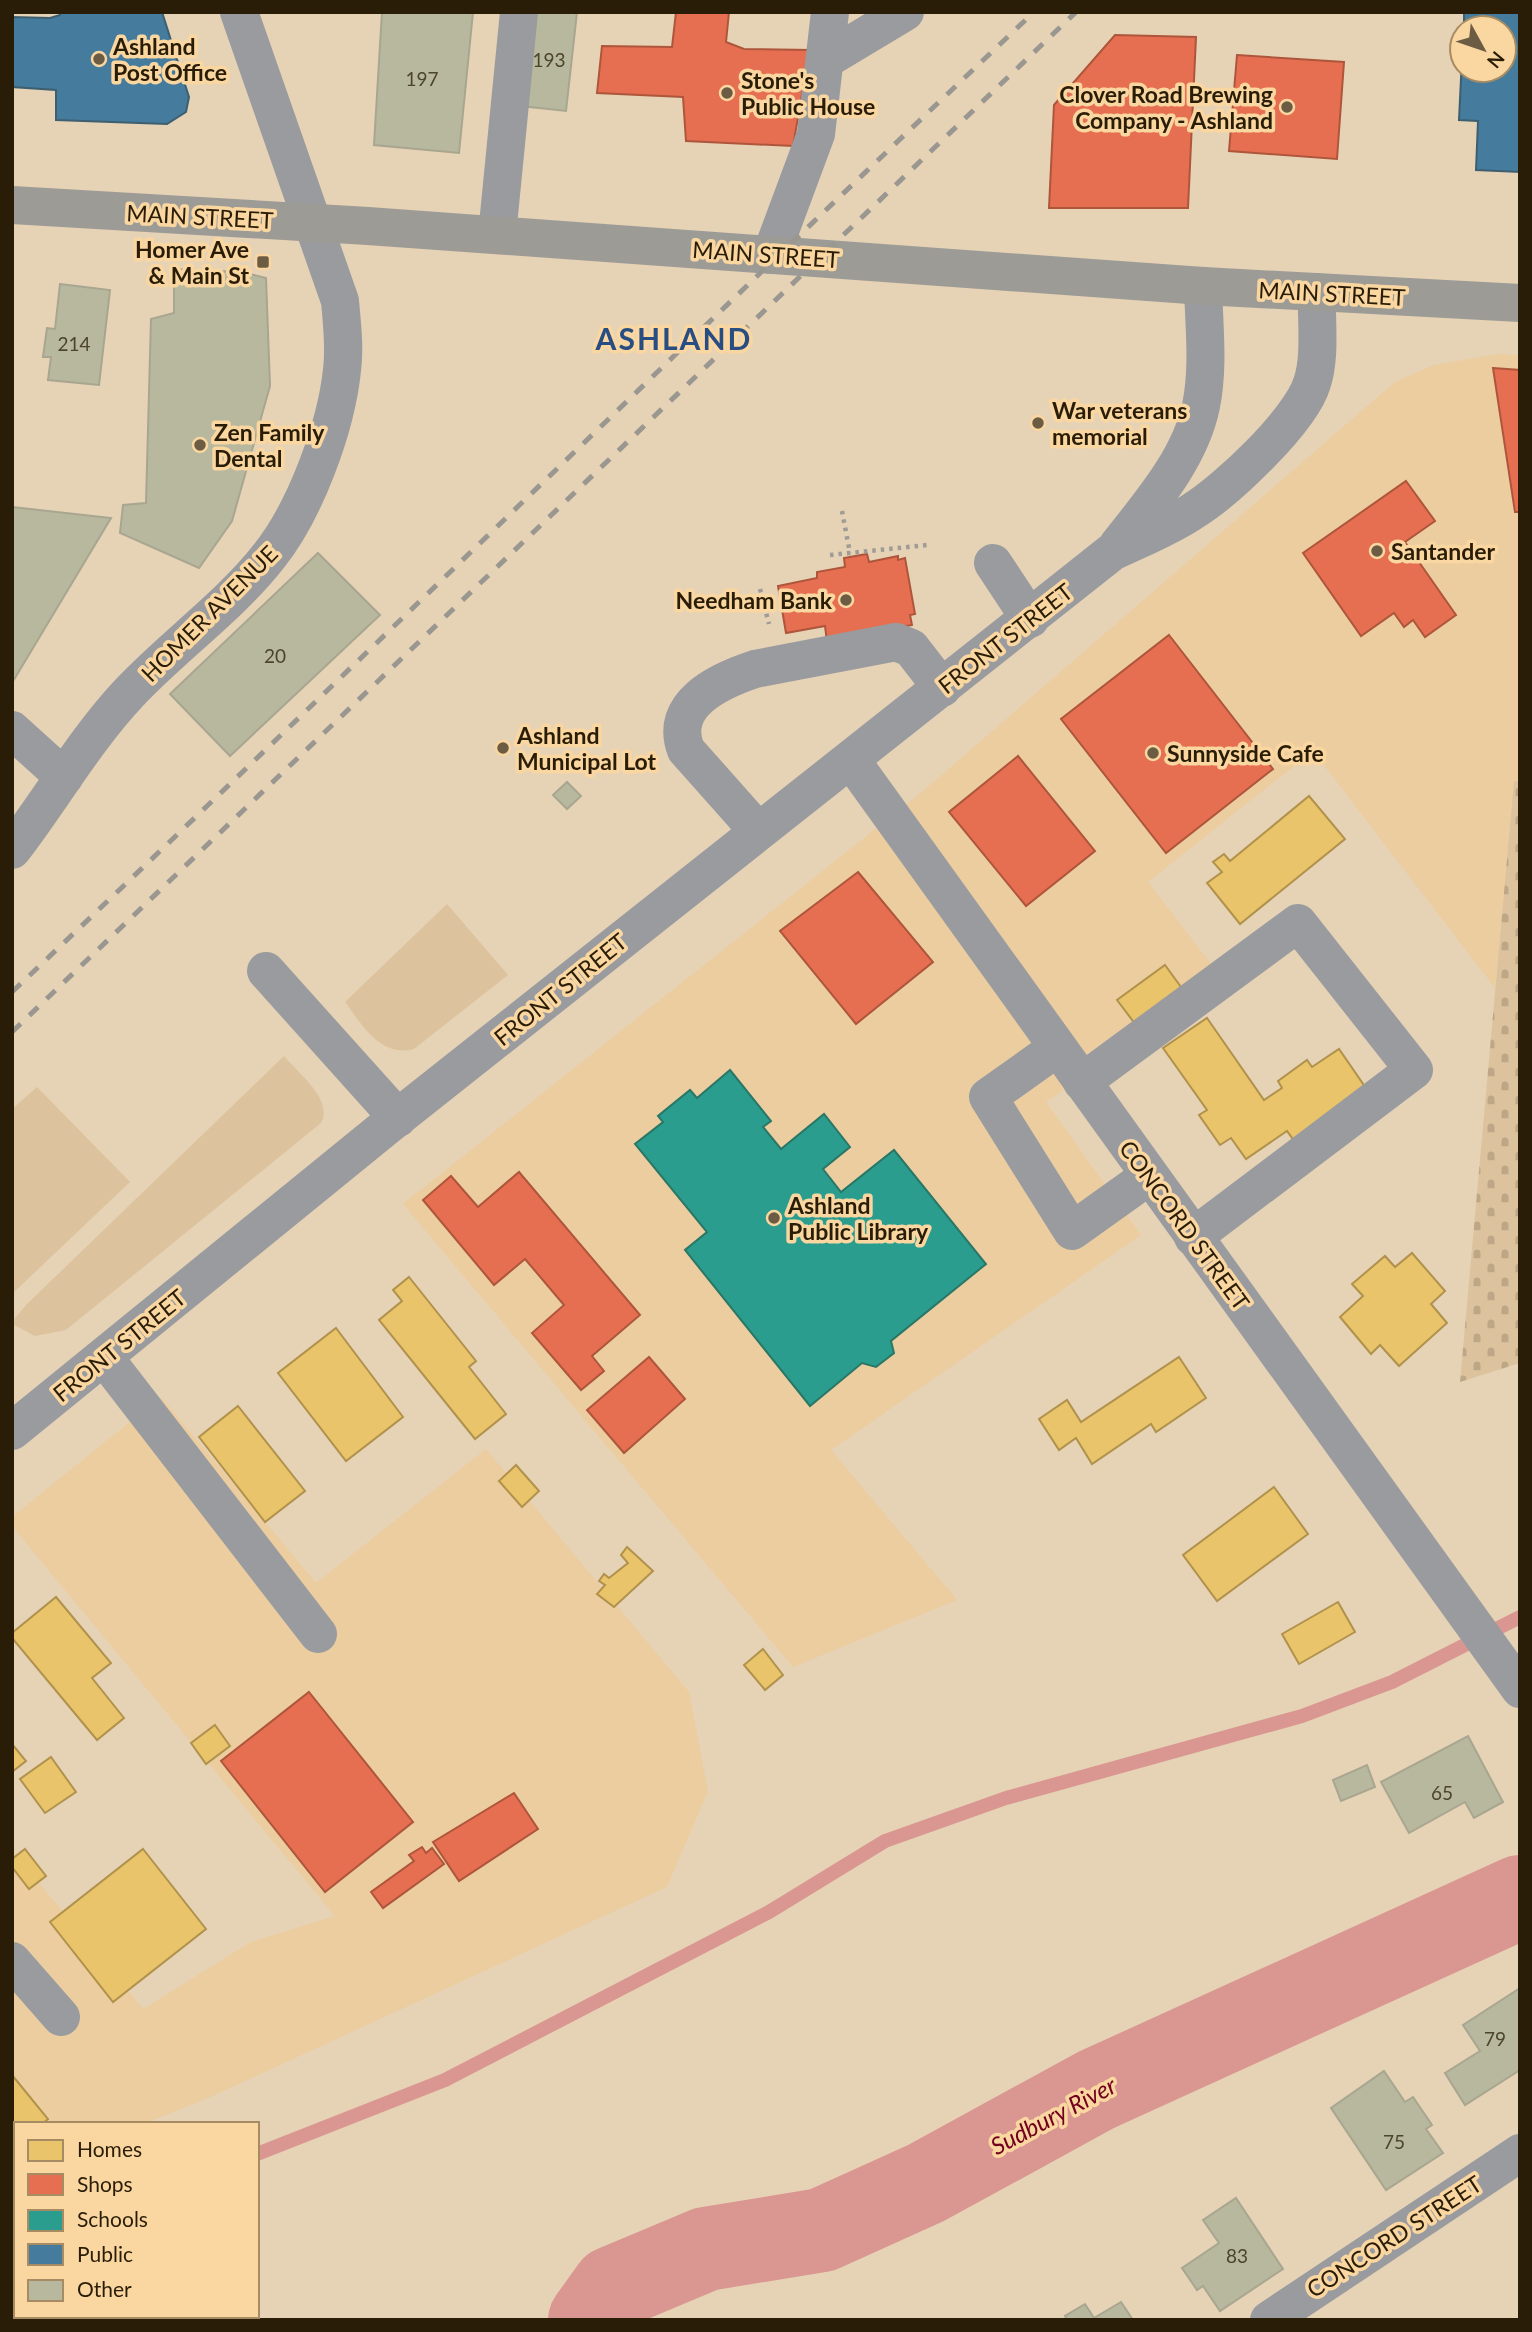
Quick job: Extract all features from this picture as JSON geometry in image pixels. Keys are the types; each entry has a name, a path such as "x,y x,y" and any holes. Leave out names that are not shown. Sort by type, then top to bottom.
{"main road":[{"name":"MAIN STREET","path":"12,205 497,235 1203,286 1520,303"}],"street":[{"name":"HOMER AVENUE","path":"12,850 64,777 129,694 269,557 295,514 332,416 343,368 340,302 315,223 239,12"},
{"path":"497,235 519,12"},
{"path":"771,255 816,134 830,12"},
{"path":"825,60 905,12"},
{"name":"FRONT STREET","path":"1112,552 1163,485 1195,424 1205,366 1203,286"},
{"name":"FRONT STREET","path":"12,1431 398,1118 1112,552 1193,512 1243,469 1288,422 1313,382 1317,292"},
{"path":"993,563 1030,619"},
{"path":"758,831 686,750 680,735 682,723 690,709 709,691 733,677 755,669 896,642 911,648 942,688"},
{"path":"12,730 64,777"},
{"name":"CONCORD STREET","path":"851,760 1515,1683"},
{"path":"1082,1082 1298,923 1414,1070 1193,1237"},
{"path":"266,971 398,1118"},
{"path":"1058,1048 988,1097 1072,1231 1149,1176"},
{"path":"104,1357 318,1634"},
{"path":"12,1961 61,2017"},
{"name":"CONCORD STREET","path":"1269,2320 1520,2153"}],"path":[{"path":"842,511 850,553"},
{"path":"830,555 927,545"},
{"path":"760,589 769,626"}],"shaded area":[{"path":"1498,354 1520,355 1520,781 1514,782 1495,988 1313,751 1148,882 1219,974 1117,1053 1046,1102 1141,1235 831,1450 957,1600 793,1667 403,1204 922,792 1395,382 1434,365"},
{"path":"161,1397 316,1583 486,1449 689,1692 708,1791 667,1887 206,2099 148,2122 14,2122 12,2175 12,1850 143,2009 251,1942 335,1916 12,1526 12,1517"}],"green space":[{"path":"1514,781 1520,781 1520,1363 1460,1382"},
{"path":"447,904 508,975 414,1049 392,1049 374,1037 345,1002"},
{"path":"284,1056 319,1096 324,1114 321,1123 66,1330 35,1336 14,1325 15,1318 27,1304"},
{"path":"37,1087 130,1182 12,1294 12,1109"}],"building: Homes":[{"path":"1309,796 1345,839 1240,924 1207,883 1222,872 1213,862 1224,854 1230,861"},
{"path":"1165,965 1189,998 1142,1033 1117,1000"},
{"path":"1207,1018 1264,1100 1282,1088 1278,1081 1307,1060 1312,1067 1339,1049 1370,1094 1297,1145 1287,1131 1246,1159 1231,1138 1220,1145 1199,1115 1207,1110 1163,1048"},
{"path":"1412,1253 1445,1291 1431,1304 1447,1323 1399,1366 1380,1345 1371,1354 1340,1317 1363,1296 1352,1284 1385,1256 1395,1267"},
{"path":"409,1277 476,1361 469,1367 506,1414 475,1439 379,1320 402,1301 393,1290"},
{"path":"336,1328 403,1417 346,1461 278,1373"},
{"path":"1179,1357 1206,1398 1156,1432 1151,1424 1092,1464 1076,1438 1059,1450 1039,1419 1067,1400 1081,1422"},
{"path":"238,1406 305,1491 265,1522 199,1437"},
{"path":"516,1465 539,1491 522,1507 499,1481"},
{"path":"1274,1487 1308,1534 1217,1601 1183,1555"},
{"path":"627,1547 653,1571 614,1607 597,1594 605,1585 599,1581 604,1574 609,1578 628,1563 621,1555"},
{"path":"56,1597 111,1663 92,1678 124,1718 97,1740 12,1638 12,1633"},
{"path":"1338,1602 1355,1632 1299,1664 1282,1634"},
{"path":"763,1649 783,1675 765,1690 744,1665"},
{"path":"215,1725 230,1746 206,1764 191,1743"},
{"path":"12,1744 26,1761 12,1772"},
{"path":"51,1757 76,1792 45,1813 20,1779"},
{"path":"25,1849 46,1876 29,1889 12,1867 12,1859"},
{"path":"143,1849 206,1929 113,2002 50,1922"},
{"path":"12,2075 48,2119 44,2122 14,2122 12,2148"}],"building: Shops":[{"path":"676,12 729,12 726,42 744,49 810,50 793,146 686,141 683,97 597,93 602,46 672,47"},
{"path":"1115,35 1196,37 1188,208 1049,208 1054,105"},
{"name":"Clover Road Brewing Company - Ashland","path":"1237,55 1344,62 1337,159 1229,151"},
{"path":"1493,368 1520,370 1520,512 1515,512"},
{"path":"1406,481 1435,521 1405,542 1456,615 1425,637 1413,620 1404,627 1394,613 1361,636 1303,553"},
{"name":"Needham Bank","path":"867,554 869,562 898,556 898,560 905,558 915,614 910,615 912,625 827,641 825,626 786,633 778,586 817,578 817,572 845,567 844,558"},
{"path":"1169,635 1273,769 1166,853 1061,719"},
{"path":"1018,756 1095,851 1026,906 949,812"},
{"path":"858,872 933,962 856,1024 780,931"},
{"path":"519,1172 640,1315 592,1356 604,1371 581,1390 532,1333 564,1305 525,1259 494,1285 423,1200 451,1176 478,1207"},
{"path":"649,1357 685,1399 624,1453 587,1410"},
{"path":"309,1692 413,1822 325,1892 221,1761"},
{"path":"514,1793 538,1829 459,1881 433,1842"},
{"path":"422,1847 426,1853 432,1848 444,1864 383,1908 371,1892 414,1861 409,1855"}],"building: Schools":[{"path":"730,1070 771,1121 763,1127 781,1149 824,1114 850,1147 823,1169 841,1192 894,1150 986,1264 891,1341 894,1353 876,1367 862,1363 810,1406 685,1250 707,1232 635,1144 663,1122 658,1116 690,1090 697,1098"}],"building: Public":[{"path":"59,12 162,12 189,97 186,112 167,124 56,120 56,90 12,87 12,17 50,18 60,15"},
{"path":"1520,12 1520,172 1476,170 1478,121 1459,120 1461,84 1518,84 1518,14 1464,14"}],"building: Other":[{"path":"382,12 473,12 459,153 374,145"},
{"path":"531,12 577,12 566,111 521,106"},
{"name":"Zen Family Dental","path":"174,269 242,272 266,278 270,386 232,521 199,568 120,533 123,505 146,503 151,319 174,313"},
{"path":"60,284 110,290 99,385 48,380 51,357 43,357 47,328 55,329"},
{"path":"12,507 111,518 12,683"},
{"path":"318,553 380,615 230,756 170,694"},
{"path":"567,782 581,796 567,809 553,795"},
{"path":"1468,1736 1503,1802 1474,1818 1465,1802 1409,1833 1381,1782"},
{"path":"1367,1765 1375,1787 1341,1801 1333,1780"},
{"path":"1520,1988 1520,2070 1465,2105 1445,2073 1480,2051 1463,2025"},
{"path":"1384,2071 1405,2102 1413,2097 1432,2125 1426,2129 1443,2153 1386,2190 1331,2108"},
{"path":"1236,2198 1283,2269 1220,2311 1203,2286 1197,2290 1182,2268 1219,2243 1203,2220"},
{"path":"1121,2302 1133,2320 1067,2320 1065,2316 1085,2304 1094,2318"}],"waterway":[{"path":"259,2153 445,2080 769,1912 885,1841 1006,1798 1302,1716 1392,1682 1520,1617"},
{"name":"Sudbury River","path":"590,2320 613,2288 706,2249 822,2230 926,2183 1096,2090 1520,1897"}],"railway":[{"path":"12,992 1034,12"},
{"path":"12,1032 1076,12"}],"place":[{"name":"Ashland Post Office","path":"99,59"},
{"name":"Stone's Public House","path":"727,93"},
{"name":"Clover Road Brewing Company - Ashland","path":"1287,107"},
{"name":"Homer Ave & Main St","path":"263,262"},
{"name":"War veterans memorial","path":"1038,423"},
{"name":"Zen Family Dental","path":"200,445"},
{"name":"Santander","path":"1377,551"},
{"name":"Needham Bank","path":"846,600"},
{"name":"Ashland Municipal Lot","path":"503,748"},
{"name":"Sunnyside Cafe","path":"1153,753"},
{"name":"Ashland Public Library","path":"774,1218"}],"district":[{"name":"ASHLAND","path":"674,338"}]}
